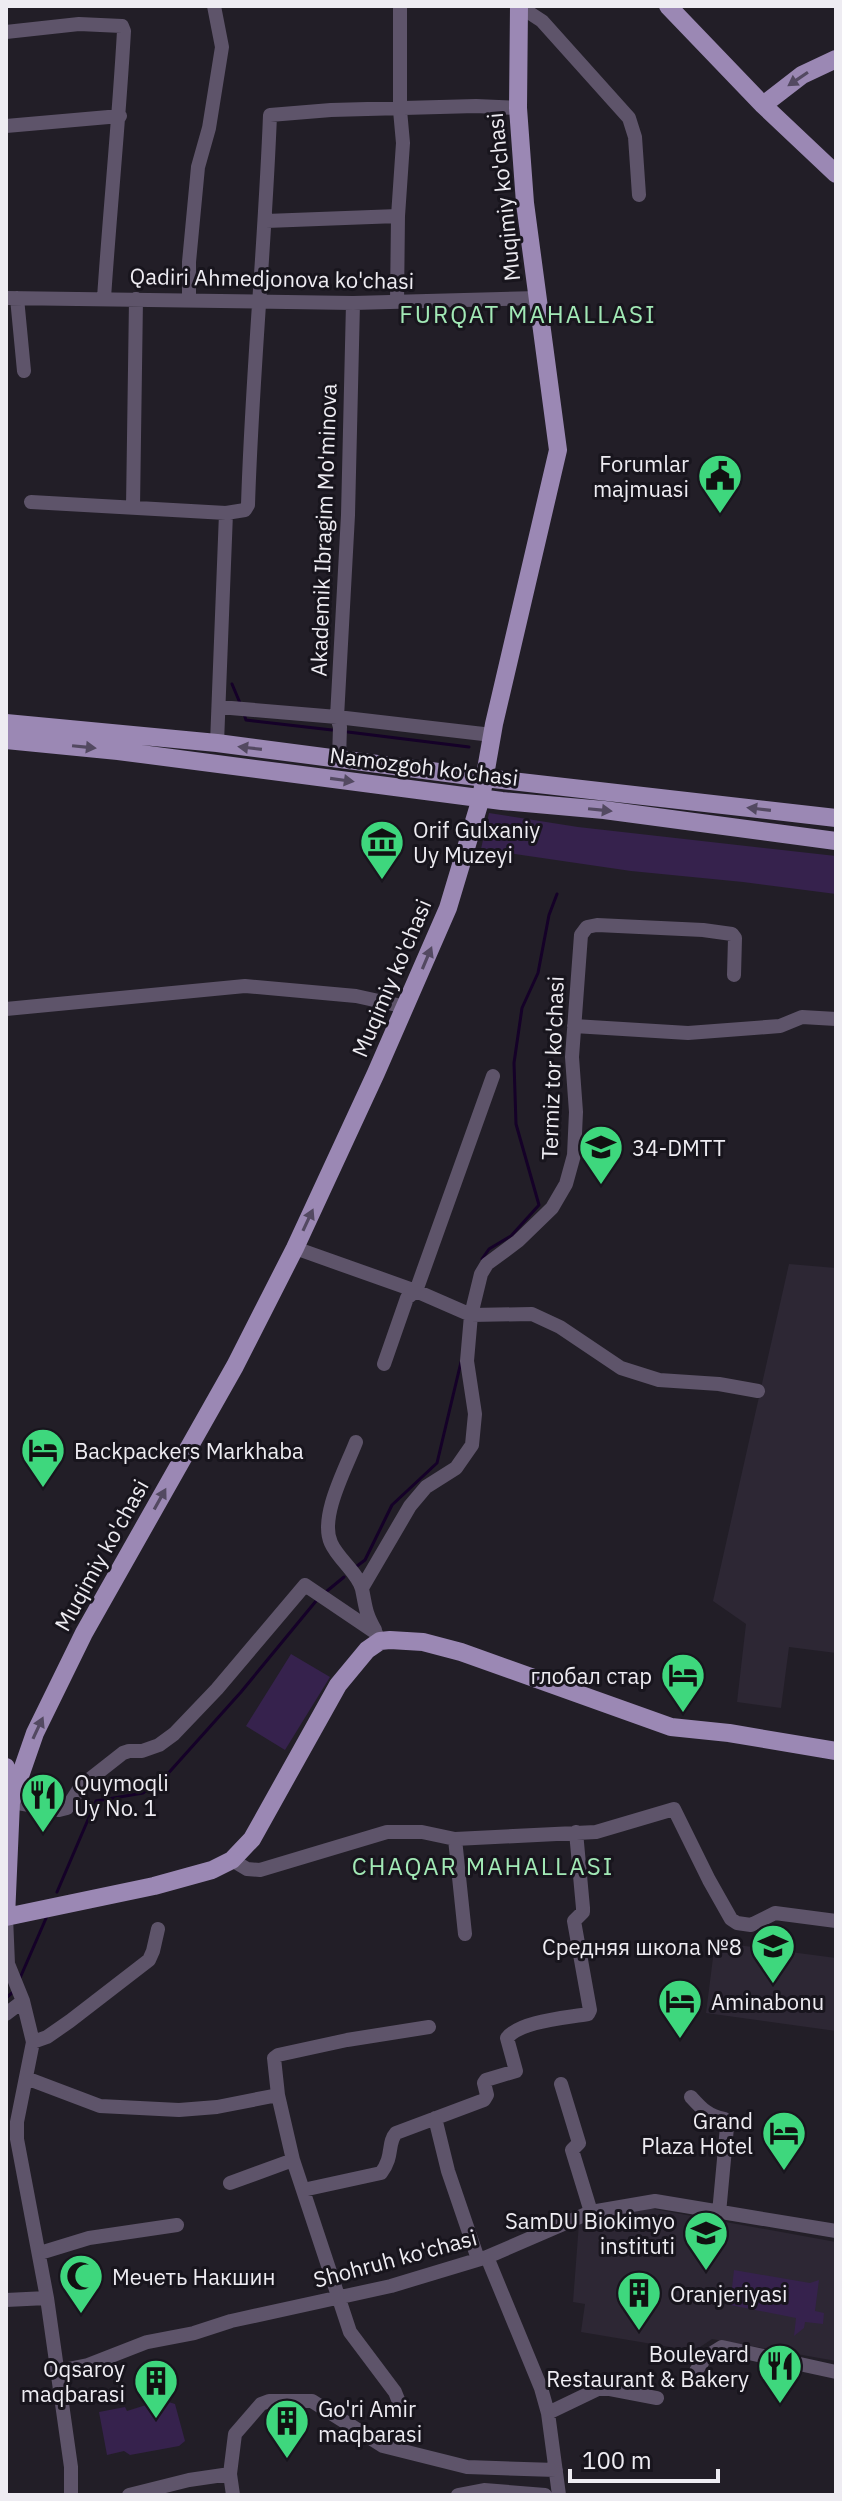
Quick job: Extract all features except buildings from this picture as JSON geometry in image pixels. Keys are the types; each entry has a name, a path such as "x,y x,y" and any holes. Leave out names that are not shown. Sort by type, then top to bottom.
{"main road":[{"name":"Muqimiy ko'chasi","path":"9,1801 35,1733 84,1633 235,1366 295,1248 448,908 481,798 492,735 558,450 525,203 518,108 519,6"},
{"path":"668,6 763,105 836,174"},
{"path":"763,105 802,75 836,59"},
{"name":"Namozgoh ko'chasi","path":"6,723 217,743 485,778 836,818"},
{"name":"Namozgoh ko'chasi","path":"6,740 131,752 836,841"},
{"path":"713,824 717,803"},
{"path":"6,1767 9,1801 6,1917 154,1886 212,1870 232,1860 252,1839 338,1685 378,1637 411,1640 461,1652 671,1727 729,1733 836,1751"}],"street":[{"path":"189,299 189,262 198,167 209,128 222,47 214,6"},
{"path":"397,302 403,143 400,6"},
{"path":"519,6 542,21 629,118 635,137 639,195"},
{"path":"6,32 79,24 122,26 124,31 104,298"},
{"path":"31,502 226,513 245,510 248,505 251,402 266,221 270,115 331,110 476,106 518,108"},
{"path":"6,126 120,116"},
{"path":"266,221 398,216"},
{"path":"12,298 24,371"},
{"name":"Qadiri Ahmedjonova ko'chasi","path":"12,298 353,303 538,298"},
{"path":"133,507 136,299"},
{"name":"Akademik Ibragim Mo'minova","path":"339,759 353,303"},
{"path":"217,743 225,707 226,513"},
{"path":"225,707 250,708 339,726 492,735"},
{"name":"Termiz tor ko'chasi","path":"362,1588 410,1506 426,1487 456,1468 472,1445 475,1414 467,1372 471,1315 481,1274 487,1264 518,1241 552,1208 566,1184 574,1155 576,1112 572,1057 581,935 587,927 651,927 732,934 735,938 734,975"},
{"path":"6,1009 245,986 356,996 406,1007"},
{"path":"574,1026 688,1033 761,1029 780,1026 802,1017 836,1019"},
{"path":"384,1364 407,1298 416,1291 493,1076"},
{"path":"295,1248 416,1291 471,1315 532,1314 560,1327 621,1368 659,1380 719,1384 758,1391"},
{"path":"356,1442 328,1520 331,1542 362,1588 364,1608 378,1637"},
{"path":"9,1801 59,1810 67,1808 81,1786 123,1753 142,1751 168,1740 217,1689 305,1585 378,1637"},
{"path":"232,1860 247,1869 260,1870 387,1832 422,1832 455,1839 596,1832 674,1809 731,1919 751,1925 775,1913 836,1921"},
{"path":"303,2190 381,2173 392,2155 392,2136 484,2100 487,2095 486,2080 516,2071 507,2038 509,2034 524,2027 588,2014 590,2010 574,1921 583,1912 576,1832"},
{"path":"455,1839 465,1934"},
{"path":"6,1917 6,1956 33,2042 17,2122 17,2139 47,2298 71,2467 71,2495"},
{"path":"33,2042 47,2037 70,2021 149,1960 158,1929"},
{"path":"6,2014 19,1990"},
{"path":"403,2412 395,2392 350,2332 293,2160 278,2095 274,2058 347,2040 429,2027"},
{"path":"26,2078 100,2106 179,2110 217,2107 278,2095"},
{"path":"561,2084 579,2143 572,2150 591,2212"},
{"path":"691,2097 704,2112 724,2119 727,2127 719,2213"},
{"path":"435,2118 448,2171 541,2388 548,2413 559,2495"},
{"path":"230,2183 293,2160"},
{"name":"Shohruh ko'chasi","path":"58,2371 88,2365 147,2342 391,2286 483,2258 591,2212 655,2201 836,2231"},
{"path":"40,2253 89,2238 177,2225"},
{"path":"6,2300 47,2298"},
{"path":"696,2371 706,2357 722,2347 836,2372"},
{"path":"548,2413 598,2389 657,2398"},
{"path":"233,2495 230,2474 235,2434 261,2404 269,2401 312,2401 383,2446 467,2467 556,2470"},
{"path":"129,2495 189,2480 230,2474"},
{"path":"458,2495 484,2490 545,2495"}],"shaded area":[{"path":"489,813 578,827 836,856 836,894 631,871 481,849"},
{"path":"789,1264 836,1268 836,1653 789,1647 781,1708 737,1702 746,1624 713,1601"},
{"path":"291,1654 330,1677 285,1750 246,1726"},
{"name":"Средняя школа №8","path":"715,1942 836,1958 836,2031 706,2013"},
{"name":"SamDU Biokimyo instituti","path":"648,2208 836,2242 836,2361 712,2339 694,2351 581,2332 585,2304 573,2302 579,2223"},
{"path":"734,2270 810,2283 819,2280 815,2311 824,2313 823,2324 805,2322 804,2328 794,2336 796,2318 730,2305"},
{"path":"162,2400 175,2404 185,2441 179,2446 130,2455 124,2451 107,2455 99,2412 125,2407 127,2411"}],"waterway":[{"path":"232,684 240,703"},
{"path":"244,714 246,720 332,730"},
{"path":"348,732 469,747"},
{"path":"482,1259 489,1249 511,1236 539,1205 516,1124 514,1063 522,1008 538,973 549,915 557,894"},
{"path":"357,1566 365,1560 392,1505 437,1463 461,1362"},
{"path":"327,1591 344,1577"},
{"path":"57,1892 96,1801 143,1793 164,1778 316,1601"},
{"path":"20,1978 47,1916"},
{"path":"6,1998 13,1992"}],"place":[{"name":"Forumlar majmuasi","path":"720,515"},
{"name":"Orif Gulxaniy Uy Muzeyi","path":"382,881"},
{"name":"34-DMTT","path":"601,1186"},
{"name":"Backpackers Markhaba","path":"43,1489"},
{"name":"глобал стар","path":"683,1714"},
{"name":"Quymoqli Uy No. 1","path":"43,1834"},
{"name":"Средняя школа №8","path":"773,1985"},
{"name":"Aminabonu","path":"680,2040"},
{"name":"Grand Plaza Hotel","path":"784,2172"},
{"name":"SamDU Biokimyo instituti","path":"706,2272"},
{"name":"Мечеть Накшин","path":"81,2315"},
{"name":"Oranjeriyasi","path":"639,2332"},
{"name":"Boulevard Restaurant & Bakery","path":"780,2405"},
{"name":"Oqsaroy maqbarasi","path":"156,2420"},
{"name":"Go'ri Amir maqbarasi","path":"287,2460"}],"district":[{"name":"FURQAT MAHALLASI","path":"528,314"},
{"name":"CHAQAR MAHALLASI","path":"483,1866"}]}
